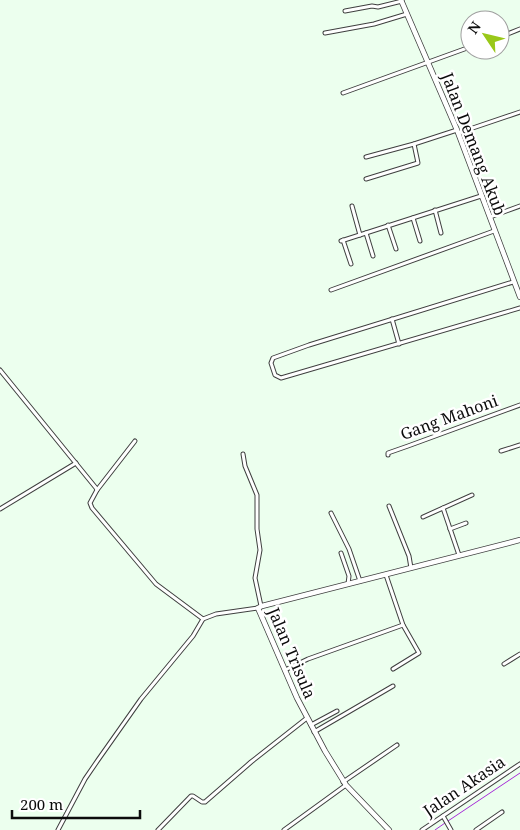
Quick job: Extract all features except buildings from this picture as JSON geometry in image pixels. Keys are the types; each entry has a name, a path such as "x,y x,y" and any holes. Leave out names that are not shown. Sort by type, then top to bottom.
{"street":[{"path":"345,11 372,6 378,7 401,1"},
{"name":"Jalan Demang Akub","path":"401,1 457,132 520,297"},
{"path":"325,34 374,24 407,14"},
{"path":"343,93 460,52"},
{"path":"366,157 457,132 520,112"},
{"path":"366,179 418,162 414,144"},
{"path":"351,264 342,241 481,196"},
{"path":"352,206 360,235"},
{"path":"489,218 520,206"},
{"path":"435,210 441,233"},
{"path":"413,218 420,241"},
{"path":"388,225 396,248"},
{"path":"331,290 494,231"},
{"path":"366,233 373,256"},
{"path":"513,282 273,358 271,363 275,375 279,378 520,308"},
{"path":"392,319 399,344"},
{"path":"0,370 97,489"},
{"name":"Gang Mahoni","path":"388,455 391,451 520,405"},
{"path":"135,441 97,489 90,503 92,508 156,584 203,619"},
{"path":"501,451 520,445"},
{"path":"58,830 84,780 141,699 193,636 203,619 216,614 259,607 255,578 260,550 257,529 257,495 245,466 243,454"},
{"path":"0,509 76,463"},
{"path":"424,517 472,495"},
{"path":"389,506 409,556 411,568"},
{"path":"443,508 459,556"},
{"path":"331,513 349,549 360,582"},
{"path":"450,529 466,523"},
{"name":"Jalan Trisula","path":"389,830 344,784 307,718 259,607 520,540"},
{"path":"341,553 348,576 348,585"},
{"path":"386,575 395,604 419,653 393,669"},
{"path":"285,670 308,659 404,625"},
{"path":"504,664 520,654"},
{"path":"314,732 393,686"},
{"path":"311,725 337,711"},
{"path":"158,830 191,796 205,802 251,762 307,718"},
{"path":"284,830 398,745"},
{"name":"Jalan Akasia","path":"422,830 520,764"},
{"path":"476,830 502,812"},
{"path":"443,816 451,830"}],"waterway":[{"path":"448,821 520,773"},
{"path":"435,830 445,823"}]}
